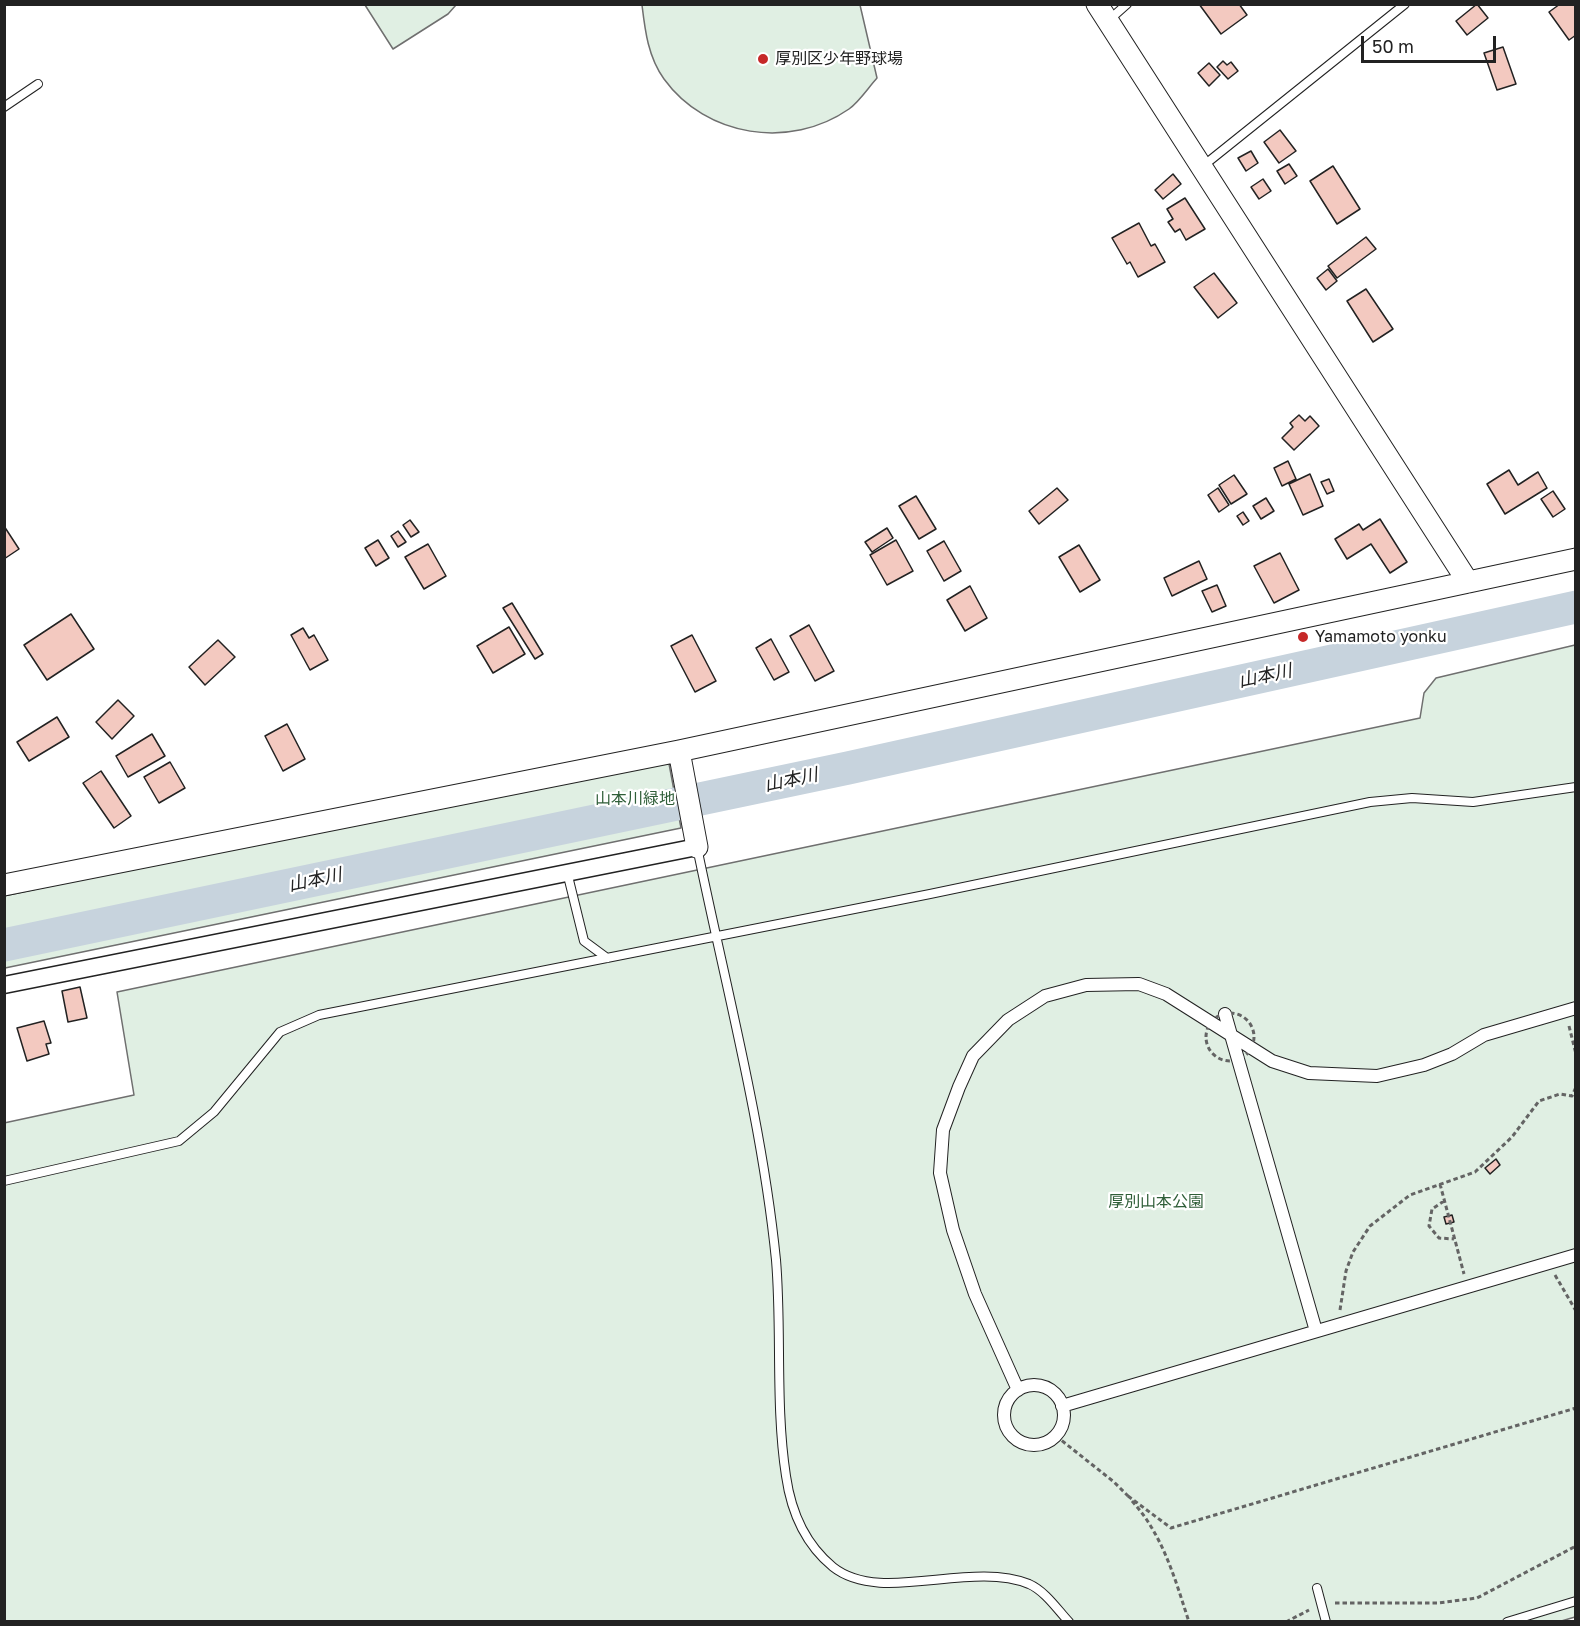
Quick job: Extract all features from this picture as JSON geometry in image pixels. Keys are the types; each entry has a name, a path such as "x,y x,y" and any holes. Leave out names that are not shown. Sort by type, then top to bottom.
{"street":[{"path":"1102,13 1200,169 1468,582"},
{"path":"4,885 679,751 1575,559"},
{"path":"4,985 567,872 696,839 679,751"},
{"path":"1018,1390 975,1294 952,1227 940,1173 943,1130 973,1056 1008,1020 1044,996 1086,985 1139,984 1166,994 1272,1061 1310,1073 1377,1076 1424,1065 1452,1054 1484,1035 1570,1010"},
{"path":"1225,1014 1316,1331"},
{"path":"1062,1406 1575,1255"},
{"path":"1035,1386 1044,1387 1058,1398 1062,1406 1063,1422 1056,1436 1043,1444 1033,1445 1016,1440 1010,1433 1006,1425 1005,1409 1018,1390 1035,1386"}],"lane":[{"path":"1102,13 1127,4"},
{"path":"1200,169 1405,4"},
{"path":"4,107 38,84"},
{"path":"4,1181 179,1141 214,1112 280,1032 319,1015 930,894 1370,802 1412,798 1473,802 1575,787"},
{"path":"696,839 753,1112 774,1250 786,1476 796,1517 811,1546 834,1569 859,1580 888,1583 966,1575 1006,1578 1031,1584 1068,1622"},
{"path":"567,872 584,941 607,958"},
{"path":"1317,1588 1326,1622"},
{"path":"1507,1622 1575,1601"}],"path":[{"path":"1570,1010 1575,1054"},
{"path":"1341,1324 1341,1289 1350,1262 1370,1226 1396,1205 1423,1189 1474,1173 1512,1137 1539,1101 1560,1094 1574,1096 1575,1087"},
{"path":"1440,1184 1467,1287"},
{"path":"1444,1201 1432,1209 1429,1226 1439,1238 1454,1239"},
{"path":"1549,1263 1575,1311"},
{"path":"1128,1496 1171,1528 1575,1408"},
{"path":"1056,1436 1114,1482 1142,1512 1169,1561 1189,1622"},
{"path":"1286,1622 1321,1605 1344,1602 1438,1603 1477,1598 1575,1546"}],"green space":[{"path":"365,5 456,5 448,14 393,49"},
{"name":"厚別区少年野球場","path":"642,5 860,5 877,78 849,109 826,122 801,130 776,133 750,131 725,125 702,114 682,99 664,79 651,53"},
{"name":"厚別山本公園","path":"1575,645 1575,1617 1558,1622 5,1621 4,1123 134,1095 117,992 1420,718 1424,693 1436,678"},
{"name":"山本川緑地","path":"667,753 681,828 5,968 4,896"}],"building":[{"path":"1199,4 1239,4 1247,15 1221,34"},
{"path":"1477,4 1488,18 1467,35 1456,21"},
{"path":"1560,4 1576,4 1576,35 1569,40 1549,12"},
{"path":"1503,47 1516,84 1497,90 1484,53"},
{"path":"1223,61 1227,65 1231,62 1238,71 1228,79 1217,67"},
{"path":"1209,63 1220,75 1209,86 1198,73"},
{"path":"1280,130 1296,151 1279,163 1264,142"},
{"path":"1251,151 1258,163 1246,171 1238,158"},
{"path":"1289,164 1297,176 1285,184 1277,171"},
{"path":"1333,166 1360,209 1337,224 1310,181"},
{"path":"1173,174 1181,184 1163,199 1155,190"},
{"path":"1263,179 1271,191 1259,199 1251,187"},
{"path":"1185,198 1205,229 1186,240 1180,229 1175,232 1168,222 1173,219 1167,209"},
{"path":"1139,223 1151,246 1155,244 1165,262 1138,277 1130,262 1127,264 1112,238"},
{"path":"1366,237 1376,249 1337,278 1328,266"},
{"path":"1328,269 1337,281 1326,290 1317,278"},
{"path":"1214,273 1237,303 1218,318 1194,287"},
{"path":"1366,289 1393,329 1373,342 1347,301"},
{"path":"1299,415 1305,421 1310,416 1319,426 1294,450 1282,438 1293,427 1290,423"},
{"path":"1288,461 1296,479 1282,486 1274,468"},
{"path":"1509,470 1518,485 1538,472 1547,488 1505,514 1487,484"},
{"path":"1310,474 1323,506 1303,515 1289,484"},
{"path":"1234,475 1247,494 1231,504 1219,485"},
{"path":"1329,479 1334,491 1327,494 1321,482"},
{"path":"1057,488 1068,500 1039,524 1029,511"},
{"path":"1218,488 1229,505 1219,512 1208,495"},
{"path":"1553,491 1565,509 1553,517 1541,499"},
{"path":"916,496 936,529 919,539 899,506"},
{"path":"1266,498 1274,511 1261,519 1253,506"},
{"path":"1243,512 1249,521 1243,525 1237,516"},
{"path":"1380,519 1407,562 1390,573 1371,544 1347,559 1335,539 1359,524 1363,530"},
{"path":"410,520 419,532 411,537 403,525"},
{"path":"4,526 19,549 4,559"},
{"path":"887,528 893,538 872,552 865,542"},
{"path":"398,531 406,542 398,547 391,536"},
{"path":"378,540 389,558 376,566 365,548"},
{"path":"896,540 913,571 887,585 870,555"},
{"path":"944,541 961,571 944,581 927,551"},
{"path":"428,544 446,576 424,589 405,557"},
{"path":"1079,545 1100,580 1080,592 1059,557"},
{"path":"1280,553 1299,590 1274,603 1254,566"},
{"path":"1199,561 1207,579 1172,596 1164,578"},
{"path":"1217,585 1226,606 1212,612 1202,591"},
{"path":"970,586 987,618 965,631 947,600"},
{"path":"512,603 543,654 535,659 503,608"},
{"path":"71,614 94,649 47,680 24,645"},
{"path":"809,625 834,671 815,681 790,636"},
{"path":"509,627 525,654 493,673 477,646"},
{"path":"303,628 309,638 314,635 328,660 310,670 291,635"},
{"path":"692,635 716,681 695,692 671,646"},
{"path":"771,639 789,672 774,680 756,648"},
{"path":"218,640 235,657 205,685 189,667"},
{"path":"118,700 134,716 112,739 96,722"},
{"path":"57,717 69,737 29,761 17,742"},
{"path":"287,724 305,759 283,771 265,736"},
{"path":"152,734 165,756 128,777 116,756"},
{"path":"170,762 185,788 159,803 144,777"},
{"path":"101,771 131,816 114,828 83,783"},
{"path":"80,987 87,1018 68,1022 62,991"},
{"path":"44,1021 51,1043 46,1044 49,1054 27,1061 17,1028"},
{"path":"1496,1159 1500,1165 1490,1174 1485,1168"},
{"path":"1452,1215 1454,1222 1446,1224 1444,1217"}],"waterway":[{"name":"山本川","path":"4,945 848,768 1576,607"}],"place":[{"name":"厚別区少年野球場","path":"763,59"},
{"name":"Yamamoto yonku","path":"1303,637"}]}
